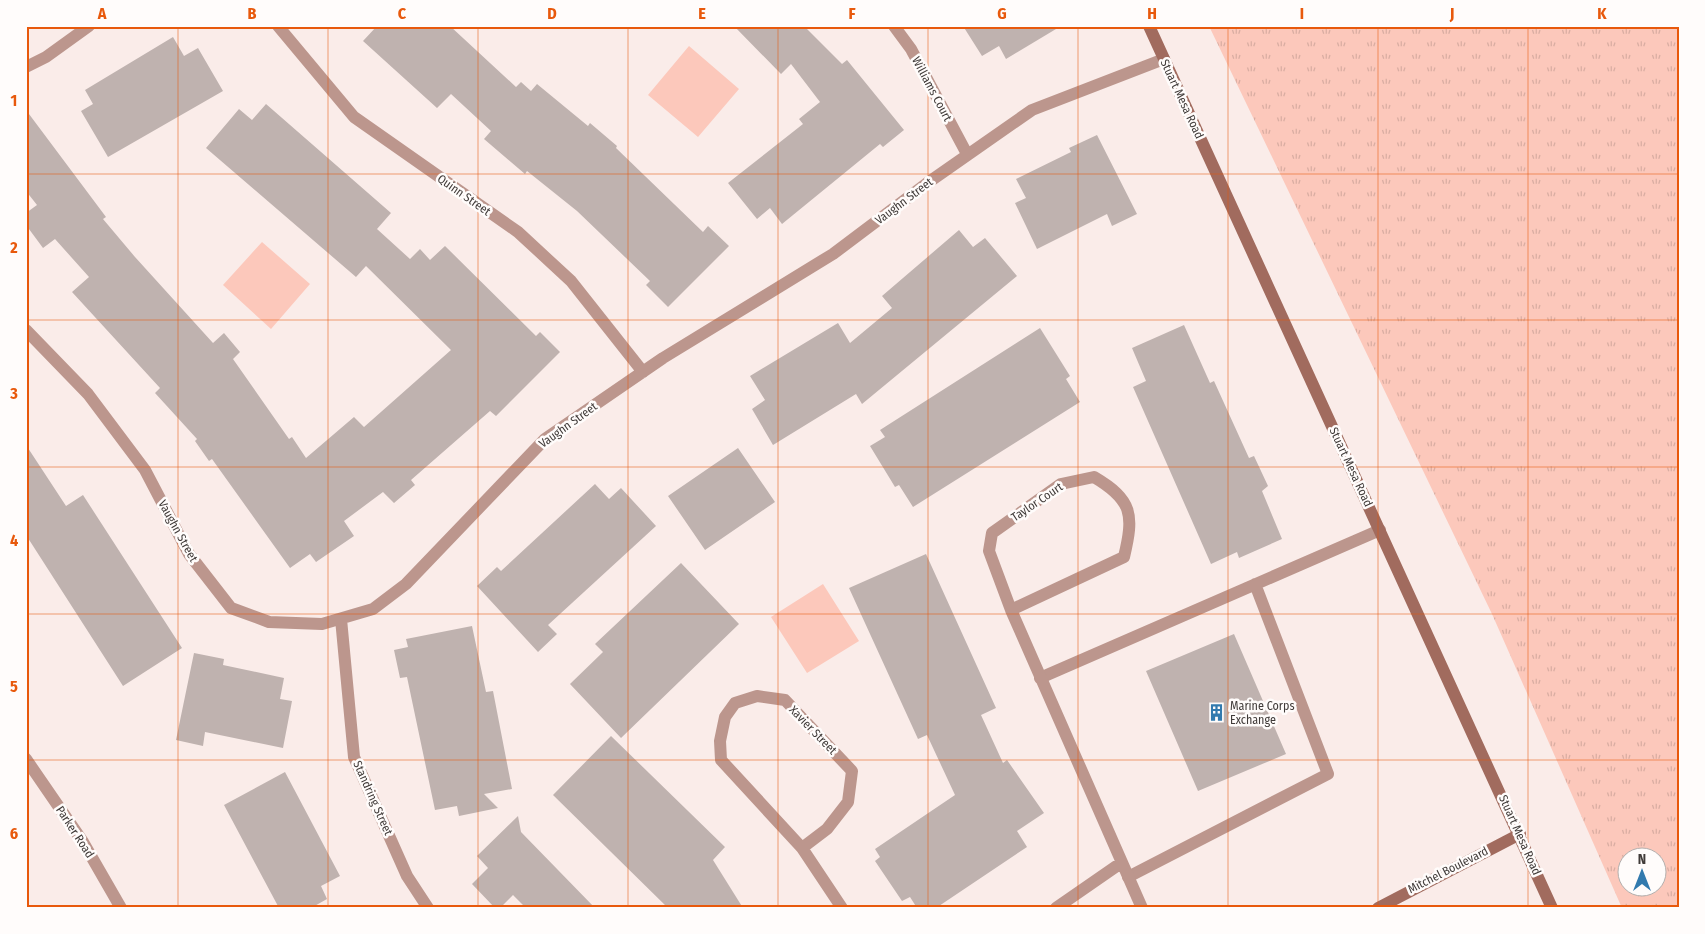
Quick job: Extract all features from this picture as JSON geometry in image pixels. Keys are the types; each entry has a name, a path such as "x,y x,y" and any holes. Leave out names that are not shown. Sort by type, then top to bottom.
{"main road":[{"name":"Stuart Mesa Road","path":"1149,26 1520,834 1552,908"},
{"name":"Mitchel Boulevard","path":"1378,908 1520,834"}],"street":[{"path":"26,67 46,57 89,26"},
{"name":"Quinn Street","path":"278,26 354,117 518,232 571,281 643,372"},
{"name":"Williams Court","path":"894,26 911,48 968,154"},
{"name":"Vaughn Street","path":"26,330 88,394 145,470 189,554 231,608 270,622 322,624 373,609 406,584 544,439 643,372 833,254 968,154 1032,110 1164,59"},
{"name":"Taylor Court","path":"1011,610 1124,557 1131,527 1125,503 1113,488 1094,477 1061,484 992,533 989,551 1011,610 1040,678 1142,908"},
{"path":"1040,678 1380,530"},
{"path":"1128,877 1328,774 1256,584"},
{"name":"Standring Street","path":"341,618 354,757 407,876 428,908"},
{"name":"Xavier Street","path":"802,848 827,828 848,802 852,770 785,700 757,696 735,703 725,717 720,741 721,760 802,848 842,908"},
{"name":"Parker Road","path":"26,759 83,842 121,908"},
{"path":"1056,908 1121,862"}],"green space":[{"path":"1209,26 1679,26 1679,908 1622,908 1492,614"},
{"path":"689,46 739,89 698,137 648,95"},
{"path":"262,242 310,284 271,329 223,285"},
{"path":"823,584 859,641 807,673 771,617"}],"building":[{"path":"377,26 450,26 516,87 521,82 531,91 537,84 588,126 590,123 617,146 616,148 703,232 708,226 729,246 668,307 646,285 650,281 577,211 527,171 525,174 484,139 491,131 451,94 437,108 363,41"},
{"path":"734,26 804,26 842,64 847,60 904,130 883,147 880,144 782,224 770,208 757,219 728,183 803,124 799,119 820,102 791,64 781,74"},
{"path":"963,26 1061,26 1006,59 999,46 982,56"},
{"path":"173,37 184,56 198,48 223,91 108,157 81,111 93,104 85,90"},
{"path":"266,104 391,213 377,229 410,259 420,249 430,260 445,246 536,336 540,332 560,352 496,416 490,411 411,480 415,485 394,503 383,492 344,521 354,536 316,562 310,554 290,568 212,459 209,461 195,441 197,439 155,393 160,388 72,292 89,277 55,239 43,248 26,225 26,213 37,205 26,191 26,110 106,217 103,219 135,257 213,343 224,333 240,352 233,359 289,439 292,437 306,458 354,417 364,427 451,350 366,266 356,277 206,148 239,109 252,120"},
{"path":"1097,135 1137,214 1112,226 1107,214 1037,249 1015,203 1026,198 1016,179 1071,152 1069,148"},
{"path":"959,230 973,247 985,238 1017,276 862,404 856,394 773,445 752,409 765,400 750,376 838,323 850,343 892,308 882,296"},
{"path":"1184,325 1210,383 1214,381 1249,458 1254,456 1268,486 1262,491 1282,539 1239,558 1237,552 1211,564 1133,387 1146,381 1132,348"},
{"path":"1040,328 1070,376 1066,379 1080,402 913,507 899,485 895,487 870,446 885,437 880,430"},
{"path":"26,445 66,506 83,495 182,648 123,686 26,535"},
{"path":"738,448 775,502 705,550 668,496"},
{"path":"595,484 609,499 621,488 656,526 548,625 557,634 538,652 477,586 497,567 501,571"},
{"path":"926,554 996,708 981,715 1003,763 1007,760 1044,813 1017,831 1027,847 936,908 917,908 910,897 902,901 875,861 880,857 875,849 955,795 927,735 918,739 849,588"},
{"path":"681,563 739,624 621,738 570,684 603,652 595,644"},
{"path":"472,626 486,692 493,691 512,789 484,794 498,808 459,816 457,806 435,810 407,677 400,678 394,650 408,647 406,639"},
{"name":"Marine Corps Exchange","path":"1234,634 1286,754 1198,791 1146,671"},
{"path":"194,653 224,659 223,665 284,678 280,699 292,701 283,748 205,732 203,746 176,740"},
{"path":"611,736 725,847 713,860 743,908 668,908 553,795"},
{"path":"285,772 340,876 321,886 327,899 311,908 279,908 224,805"},
{"path":"518,816 521,832 595,908 526,908 513,895 500,908 495,908 472,884 488,868 477,856"}],"place":[{"name":"Marine Corps Exchange","path":"1216,713"}]}
